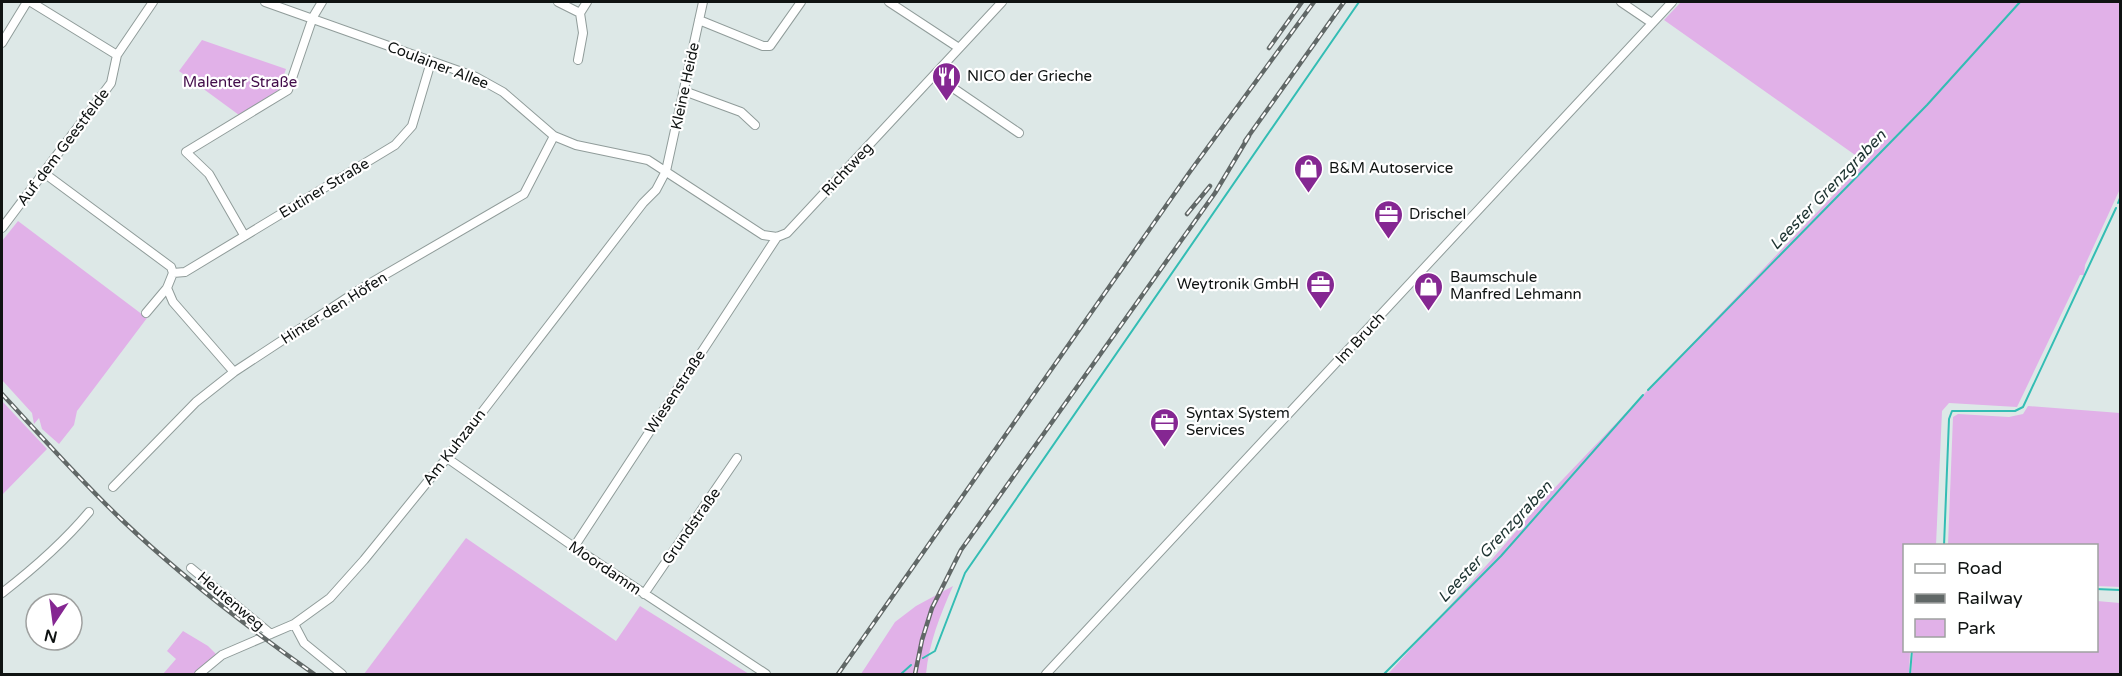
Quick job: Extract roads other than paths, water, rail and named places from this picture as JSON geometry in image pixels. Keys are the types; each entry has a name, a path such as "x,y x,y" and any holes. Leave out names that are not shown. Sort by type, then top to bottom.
{"street":[{"path":"2,43 29,2 117,55"},
{"name":"Auf dem Geestfelde","path":"2,228 111,83 117,55 153,2"},
{"name":"Coulainer Allee","path":"265,2 313,17 471,75 492,85 554,136 576,145 648,160 666,171"},
{"path":"244,235 209,174 186,152 288,90 313,17 322,2"},
{"path":"558,2 580,13"},
{"path":"578,60 583,33 580,13 587,2"},
{"name":"Kleine Heide","path":"666,171 703,2"},
{"path":"699,20 763,46 770,46 801,2"},
{"path":"889,2 958,48"},
{"name":"Richtweg","path":"777,237 787,233 1002,2"},
{"path":"1621,2 1652,23"},
{"name":"Im Bruch","path":"1046,675 1672,2"},
{"name":"Eutiner Straße","path":"173,273 185,272 395,145 412,126 431,62"},
{"path":"934,75 1019,133"},
{"path":"684,91 741,112 755,125"},
{"name":"Hinter den Höfen","path":"113,487 196,402 234,372 363,288 524,195 554,136"},
{"path":"666,171 763,235 777,237"},
{"name":"Am Kuhzaun","path":"199,675 222,655 294,624 330,598 447,458 636,212 656,190 666,171"},
{"path":"44,173 171,267 173,273 167,288 146,313"},
{"name":"Wiesenstraße","path":"574,547 777,237"},
{"path":"167,288 173,302 234,372"},
{"name":"Moordamm","path":"447,458 574,547 766,675"},
{"name":"Grundstraße","path":"644,594 738,458"},
{"path":"2,593 69,535 89,512"},
{"name":"Heutenweg","path":"191,568 271,634"},
{"path":"294,624 304,643 342,675"}],"waterway":[{"path":"923,658 935,651 965,573 1359,2"},
{"name":"Leester Grenzgraben","path":"1648,390 1927,105 2020,2"},
{"path":"2118,203 2120,198"},
{"path":"1944,544 1949,419 1952,411 2015,411 2023,407 2116,208"},
{"name":"Leester Grenzgraben","path":"1384,674 1501,556 1643,395"},
{"path":"2098,589 2120,590"},
{"path":"1910,674 1912,652"},
{"path":"901,674 911,665"}],"railway":[{"path":"1269,48 1302,2"},
{"path":"838,674 1189,173 1314,2"},
{"path":"1245,141 1344,2"},
{"path":"915,674 932,608 961,550 1215,193 1249,136"},
{"path":"1187,214 1210,186"},
{"path":"2,394 61,458 144,541 215,600 314,674"}],"place":[{"name":"NICO der Grieche","path":"946,102"},
{"name":"B&M Autoservice","path":"1308,194"},
{"name":"Drischel","path":"1388,240"},
{"name":"Weytronik GmbH","path":"1320,310"},
{"name":"Baumschule Manfred Lehmann","path":"1429,312"},
{"name":"Syntax System Services","path":"1165,448"}],"park label":[{"name":"Malenter Straße","path":"240,82"}]}
